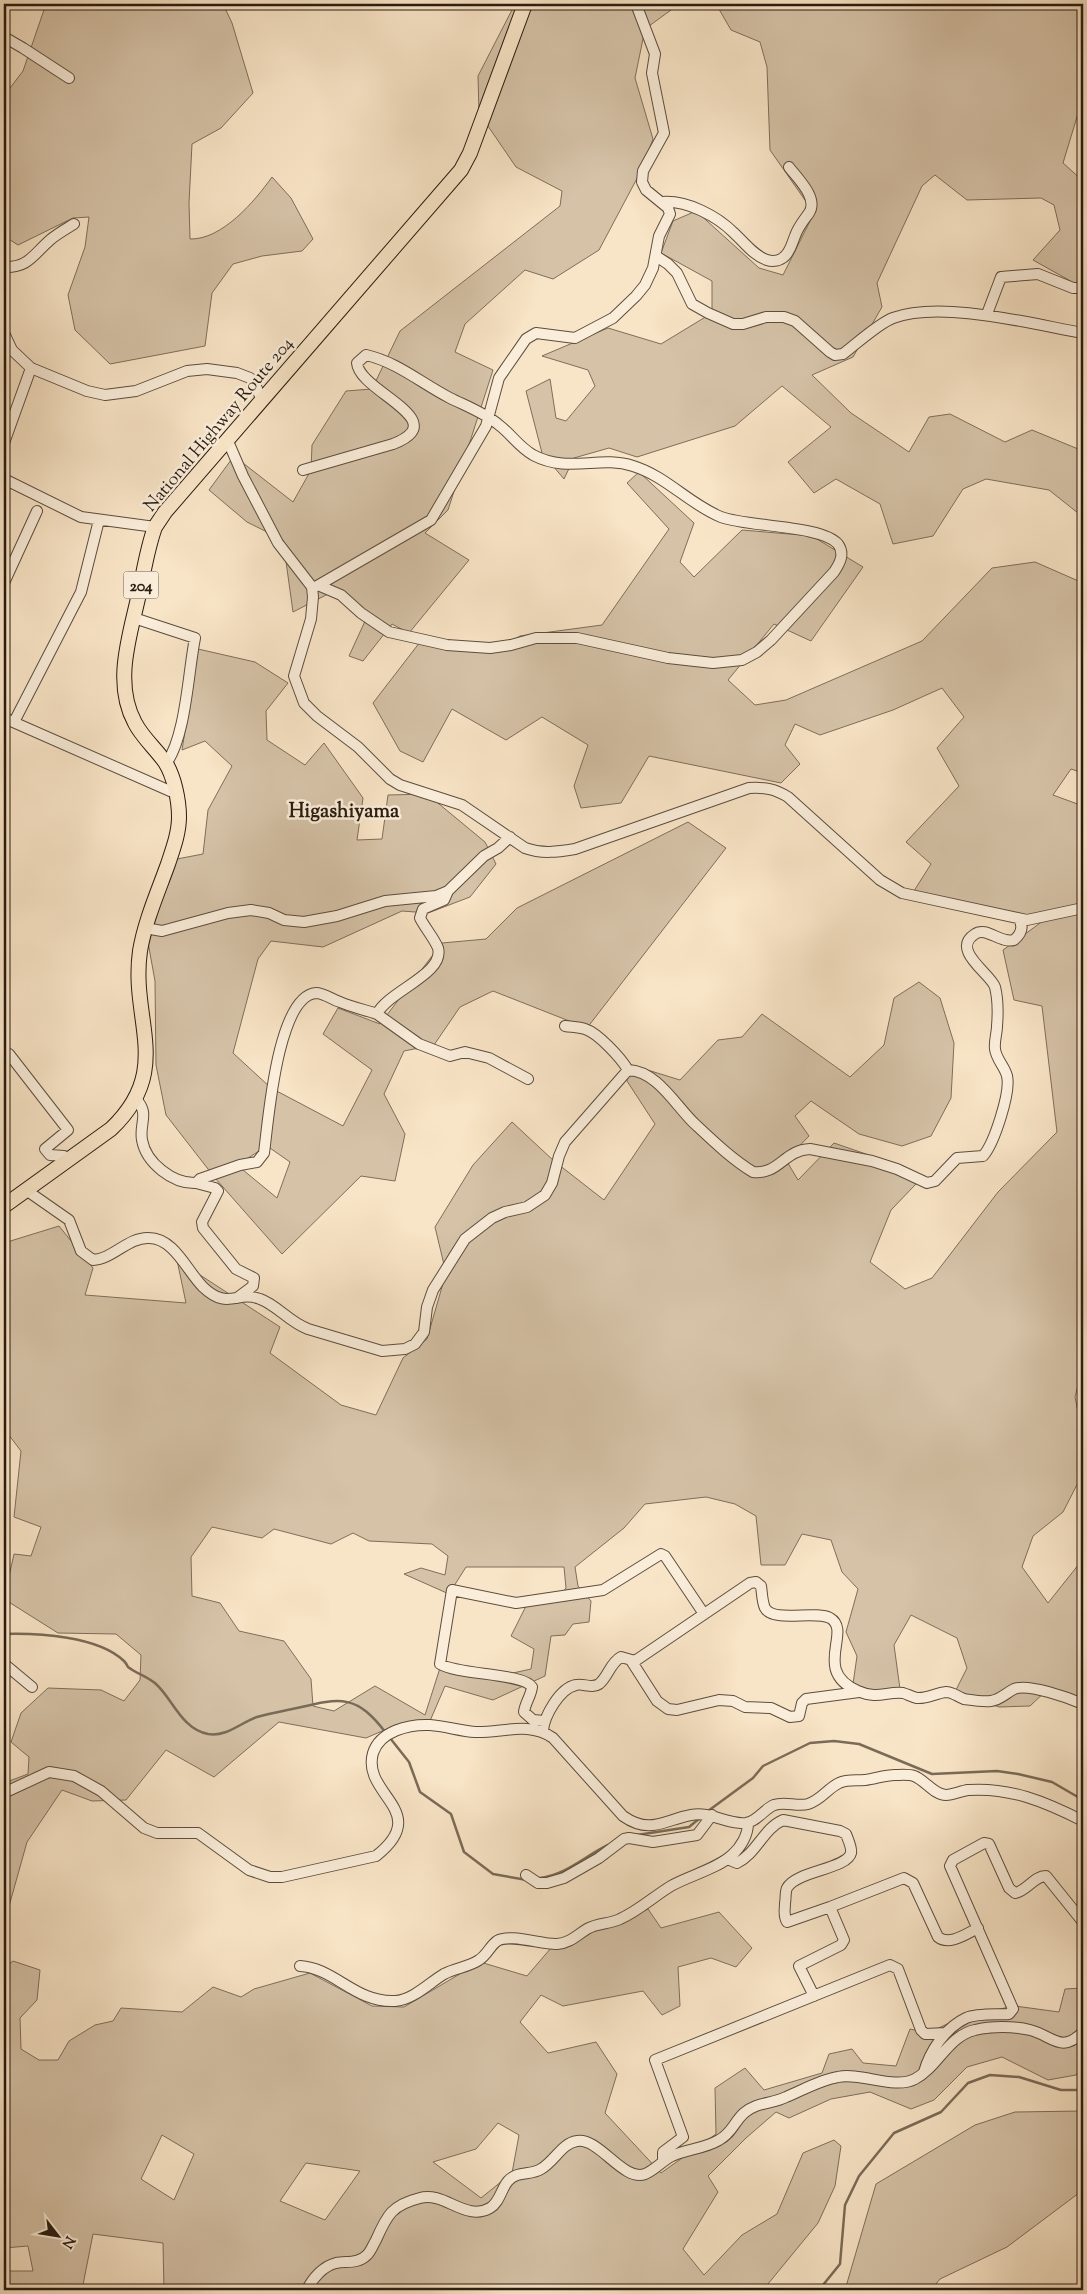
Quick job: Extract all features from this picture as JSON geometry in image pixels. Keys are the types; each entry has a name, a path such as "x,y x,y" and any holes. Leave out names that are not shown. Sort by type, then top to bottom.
{"highway":[{"name":"National Highway Route 204","path":"4,1206 111,1129 126,1115 136,1099 146,1061 146,1040 139,978 140,951 145,928 176,840 180,817 176,792 166,764 135,723 125,693 125,661 155,527 165,512 227,439 461,170 470,153 525,4"}],"street":[{"path":"636,4 654,54 652,73 664,133 643,172 642,182 646,190 668,208 670,214 659,236 653,268 645,285 623,310 613,318 575,338 536,333 526,339 499,378 486,426 431,520 316,586 311,619 294,676 304,703 317,716 358,747 390,779 400,785 462,804 510,838 536,852 557,852 575,849 749,788 762,787 776,790 788,797 890,887 922,899 1003,914 1019,919 1035,919 1083,908"},
{"path":"4,37 68,78"},
{"path":"662,202 676,201 692,207 732,231 758,256 765,260 778,260 786,255 795,234 812,209 808,193 789,167"},
{"path":"4,267 16,267 26,263 52,238 74,224"},
{"path":"656,256 677,273 692,304 733,324 744,324 766,317 784,317 795,321 835,355 842,354 892,318 921,312 987,314 1083,333"},
{"path":"987,314 1001,277 1038,274 1073,288 1083,288"},
{"path":"4,333 12,350 31,368 87,391 105,395 136,390 187,371 207,369 237,373 250,378 256,384 262,400"},
{"path":"227,439 243,476 278,543 316,586 341,595 361,613 390,632 447,645 490,648 511,645 536,638 556,637 597,642 678,659 734,662 749,657 771,640 840,564 841,552 838,545 824,536 800,530 740,522 722,517 696,504 660,479 626,464 575,465 543,460 526,451 500,425 489,418 448,397 393,364 366,355 357,363 361,376 406,411 412,420 414,428 412,433 404,440 393,444 304,470"},
{"path":"4,443 7,422 31,368"},
{"path":"4,479 81,517 155,527"},
{"path":"4,583 37,512"},
{"path":"99,520 81,592 9,720 176,792"},
{"path":"134,618 195,638 181,728 171,757 166,764"},
{"path":"145,928 162,931 228,913 250,910 269,913 284,920 304,922 337,916 385,902 436,896 448,891 484,856 510,838"},
{"path":"377,1014 380,1008 400,990 421,979 434,965 438,958 438,948 420,918 423,909 444,900 448,891"},
{"path":"565,1026 586,1029 605,1043 628,1070 645,1074 695,1124 753,1172 764,1173 770,1171 792,1153 800,1149 810,1149 872,1161 897,1169 927,1183 935,1181 957,1158 983,1156 987,1151 1000,1117 1008,1083 1007,1074 995,1049 998,1024 995,989 993,983 973,962 968,950 971,937 980,932 1003,941 1014,940 1022,930 1022,924 1019,919"},
{"path":"196,1183 200,1179 240,1165 257,1162 261,1159 264,1153 279,1052 287,1028 302,1000 314,993 377,1014 419,1044 450,1056 464,1052 489,1058 528,1079"},
{"path":"4,1058 9,1054 68,1130 45,1149 50,1155 64,1156 69,1159"},
{"path":"26,1190 69,1220 81,1251 86,1257 93,1260 101,1260 132,1242 147,1238 160,1239 168,1245 203,1287 224,1300 252,1297 261,1299 298,1326 382,1351 405,1349 415,1344 424,1332 427,1307 433,1290 465,1239 492,1218 505,1212 527,1207 544,1195 552,1183 558,1156 565,1142 628,1070"},
{"path":"136,1099 142,1106 142,1141 160,1168 185,1184 196,1183 215,1188 218,1191 202,1222 203,1228 236,1269 254,1278 252,1286 234,1300"},
{"path":"704,1614 662,1554 603,1590 516,1603 452,1590 440,1664 530,1683 532,1693 524,1712 544,1726 623,1816 634,1824 646,1826 660,1825 690,1815 703,1813 736,1823 748,1823 776,1804 805,1805 818,1800 838,1784 847,1781 896,1775 913,1776 938,1793 945,1795 974,1790 998,1790 1022,1794 1055,1806 1083,1821"},
{"path":"632,1662 750,1583 756,1582 761,1586 765,1608 769,1613 788,1616 803,1614 830,1618 835,1623 838,1635 834,1664 837,1676 846,1686 860,1692 879,1696 902,1693 916,1698 946,1692 963,1699 990,1702 1002,1698 1014,1689 1024,1687 1070,1698 1083,1704"},
{"path":"544,1726 553,1705 569,1687 578,1684 593,1686 599,1684 621,1656 632,1662 657,1701 668,1709 678,1710 718,1700 733,1701 745,1707 771,1708 790,1717 799,1716 802,1703 806,1699 860,1692"},
{"path":"4,1667 12,1670 32,1687"},
{"path":"4,1791 8,1791 48,1772 74,1776 101,1790 144,1828 157,1833 198,1833 249,1870 270,1878 282,1878 376,1856 389,1844 397,1828 398,1816 393,1804 376,1782 372,1766 373,1754 378,1744 387,1735 400,1728 430,1725 475,1732 544,1726"},
{"path":"526,1875 538,1883 547,1884 564,1878 600,1858 624,1839 629,1838 653,1842 696,1835 712,1815"},
{"path":"730,1856 732,1861 738,1863 747,1858 775,1823 783,1820 840,1831 846,1834 851,1850 850,1855 846,1860 791,1883 787,1888 785,1920 790,1922 904,1878 913,1883 938,1937 942,1941 948,1941 978,1928"},
{"path":"300,1966 310,1967 331,1976 357,1993 380,2001 397,2001 413,1995 445,1974 478,1962 487,1955 497,1941 506,1939 558,1944 573,1940 588,1928 617,1920 630,1914 671,1886 730,1856 748,1833 748,1823"},
{"path":"923,2073 928,2057 946,2033 967,2017 1012,2012 1013,2009 950,1866 952,1860 984,1843 989,1844 1009,1888 1015,1893 1021,1892 1041,1876 1046,1876 1083,1922"},
{"path":"814,1996 799,1966 841,1945 844,1940 830,1907"},
{"path":"663,2160 662,2152 683,2137 655,2060 890,1965 898,1969 921,2030 925,2034 946,2033"},
{"path":"306,2290 322,2270 335,2264 356,2262 365,2257 371,2250 389,2213 396,2206 422,2197 431,2197 466,2211 475,2212 488,2209 497,2201 508,2181 515,2175 541,2170 567,2145 577,2140 588,2142 636,2174 644,2175 663,2160 682,2151 703,2148 722,2139 730,2132 744,2113 752,2108 784,2099 798,2091 837,2077 850,2075 901,2082 914,2080 964,2034 976,2030 1017,2027 1032,2030 1055,2042 1065,2044 1076,2039 1083,2032"}],"shaded area":[{"path":"46,4 223,4 232,23 253,93 221,128 192,144 189,203 190,239 202,238 226,226 257,197 272,177 291,198 313,239 302,251 262,256 233,264 212,293 205,346 110,364 75,330 68,295 85,247 89,217 73,218 18,245 4,236 4,96 23,71"},
{"path":"515,4 672,4 671,10 645,29 635,78 653,139 642,169 599,250 553,279 525,270 465,324 455,352 493,370 448,510 425,533 469,560 409,633 392,624 363,661 349,656 366,619 330,593 293,612 283,540 247,522 209,490 234,456 293,502 311,470 312,445 346,391 372,389 400,331 560,206 562,191 516,167 479,113 478,76"},
{"path":"716,4 1083,4 1083,97 1063,163 1083,181 1083,288 1033,260 1060,230 1054,205 1041,198 967,200 935,175 922,186 877,283 882,307 853,357 812,375 851,413 909,452 929,417 950,414 1005,442 1032,430 1083,451 1083,517 1049,490 986,479 963,489 933,536 893,544 880,504 836,479 814,493 788,462 831,427 782,386 735,426 637,457 609,448 574,458 564,479 542,453 526,391 550,379 556,418 566,421 595,386 588,370 542,356 608,328 661,344 712,313 712,281 661,253 673,221 696,211 759,268 783,275 814,213 770,150 767,67 760,42 731,30"},
{"path":"639,472 694,523 680,562 694,577 742,530 812,536 863,567 811,641 774,624 728,680 755,705 786,700 922,641 992,568 1035,562 1083,583 1083,773 1071,769 1053,795 1083,806 1083,1365 1075,1397 1083,1436 1083,1473 1063,1512 1033,1536 1022,1567 1048,1603 1083,1559 1083,1700 1047,1690 1030,1706 999,1707 956,1690 967,1668 957,1638 911,1615 894,1645 900,1689 887,1695 853,1684 857,1656 846,1632 858,1589 842,1572 831,1540 802,1534 785,1565 761,1565 756,1516 735,1504 706,1497 645,1504 624,1528 575,1567 578,1586 591,1601 589,1622 573,1624 565,1635 551,1636 545,1676 493,1700 445,1686 430,1721 396,1725 366,1738 279,1722 214,1777 166,1750 126,1800 92,1801 62,1790 27,1842 4,1924 4,1783 28,1774 29,1757 11,1742 21,1713 48,1688 101,1690 124,1701 140,1680 141,1655 116,1634 58,1633 4,1599 14,1554 31,1556 41,1527 14,1517 21,1451 8,1434 4,1436 4,1243 59,1226 93,1268 85,1295 186,1303 177,1260 280,1327 270,1353 341,1405 376,1415 403,1358 427,1339 446,1273 435,1227 473,1165 512,1122 554,1161 604,1200 655,1124 627,1081 628,1064 680,1080 718,1040 742,1037 762,1014 850,1077 884,1045 894,998 919,982 940,998 954,1043 951,1098 931,1136 902,1146 859,1134 811,1101 795,1116 809,1136 786,1160 798,1180 834,1143 889,1162 916,1184 891,1210 870,1262 905,1289 932,1278 998,1192 1057,1132 1042,1006 1014,1000 1003,950 1043,921 912,894 931,864 906,842 959,786 937,748 964,717 942,688 893,710 820,735 795,724 785,745 800,764 781,783 649,756 621,803 581,808 574,786 588,745 542,717 506,740 452,709 423,762 400,751 373,703 420,642 496,650 520,636 602,625 669,529 627,483","holes":["212,1527 262,1538 274,1529 331,1544 353,1533 369,1541 432,1544 448,1556 445,1575 421,1568 404,1574 449,1594 466,1567 564,1567 566,1588 556,1600 529,1600 511,1636 534,1649 531,1669 495,1677 440,1668 425,1715 375,1686 334,1711 313,1706 311,1679 284,1641 239,1631 220,1603 192,1596 191,1557"]},
{"path":"198,649 255,662 288,683 266,711 267,740 305,765 324,743 363,798 357,840 382,839 388,795 427,794 485,842 496,864 470,897 428,913 402,911 323,947 271,941 258,959 233,1053 271,1088 343,1126 372,1070 323,1034 338,1008 380,1024 442,943 486,939 517,908 688,822 726,848 587,1028 493,991 460,1007 434,1045 404,1051 384,1094 405,1134 395,1181 361,1176 282,1254 215,1178 166,1115 156,1065 155,981 147,937 177,859 203,854 208,810 232,766 205,741 182,750","holes":["267,1146 290,1162 277,1198 237,1165"]},
{"path":"648,1909 661,1928 719,1912 752,1948 736,1967 711,1958 678,1967 680,2006 662,2015 643,1991 563,2006 541,1995 520,2022 548,2053 596,2042 617,2074 605,2113 661,2173 716,2134 715,2088 745,2068 764,2090 822,2073 829,2054 852,2049 863,2063 896,2066 910,2029 928,2033 964,2016 1015,2006 1059,2012 1065,1989 1083,1988 1083,2063 1076,2075 1048,2080 1002,2057 967,2067 934,2100 911,2109 870,2092 831,2099 789,2118 776,2112 746,2138 708,2176 718,2192 683,2249 704,2275 742,2235 777,2214 803,2153 834,2140 841,2146 835,2186 818,2223 763,2290 164,2290 163,2243 93,2234 82,2290 4,2290 4,2271 33,2271 28,2246 4,2248 4,1968 13,1961 40,1970 37,2000 20,2018 21,2049 39,2060 58,2060 69,2041 95,2025 113,2021 121,2008 182,2012 213,1987 241,1997 254,1989 310,1973 372,2006 404,2007 480,1962 527,1976 551,1948","holes":["498,2123 519,2135 512,2173 481,2198 433,2162 476,2149","162,2135 194,2154 174,2200 141,2179","306,2163 360,2171 325,2220 280,2201"]},
{"path":"1083,2111 1083,2190 1007,2247 940,2279 931,2290 845,2290 876,2184 975,2125 1015,2112"}],"waterway":[{"path":"4,1634 33,1634 67,1638 99,1646 113,1653 124,1661 128,1667 157,1685 191,1726 208,1734 227,1732 262,1716 313,1704 337,1701 357,1705 376,1721 386,1733"},
{"path":"390,1738 409,1762 420,1792 451,1814 464,1852 493,1874 527,1880"},
{"path":"708,1811 753,1778 763,1766 810,1743 834,1741 859,1744 932,1774 997,1771 1052,1782 1083,1800"},
{"path":"637,1835 689,1827 700,1818"},
{"path":"540,1878 567,1869 608,1845"},
{"path":"819,2290 840,2264 845,2205 859,2176 894,2133 941,2112 968,2083 990,2075 1019,2077 1061,2090 1083,2090"}],"district":[{"name":"Higashiyama","path":"344,810"}]}
